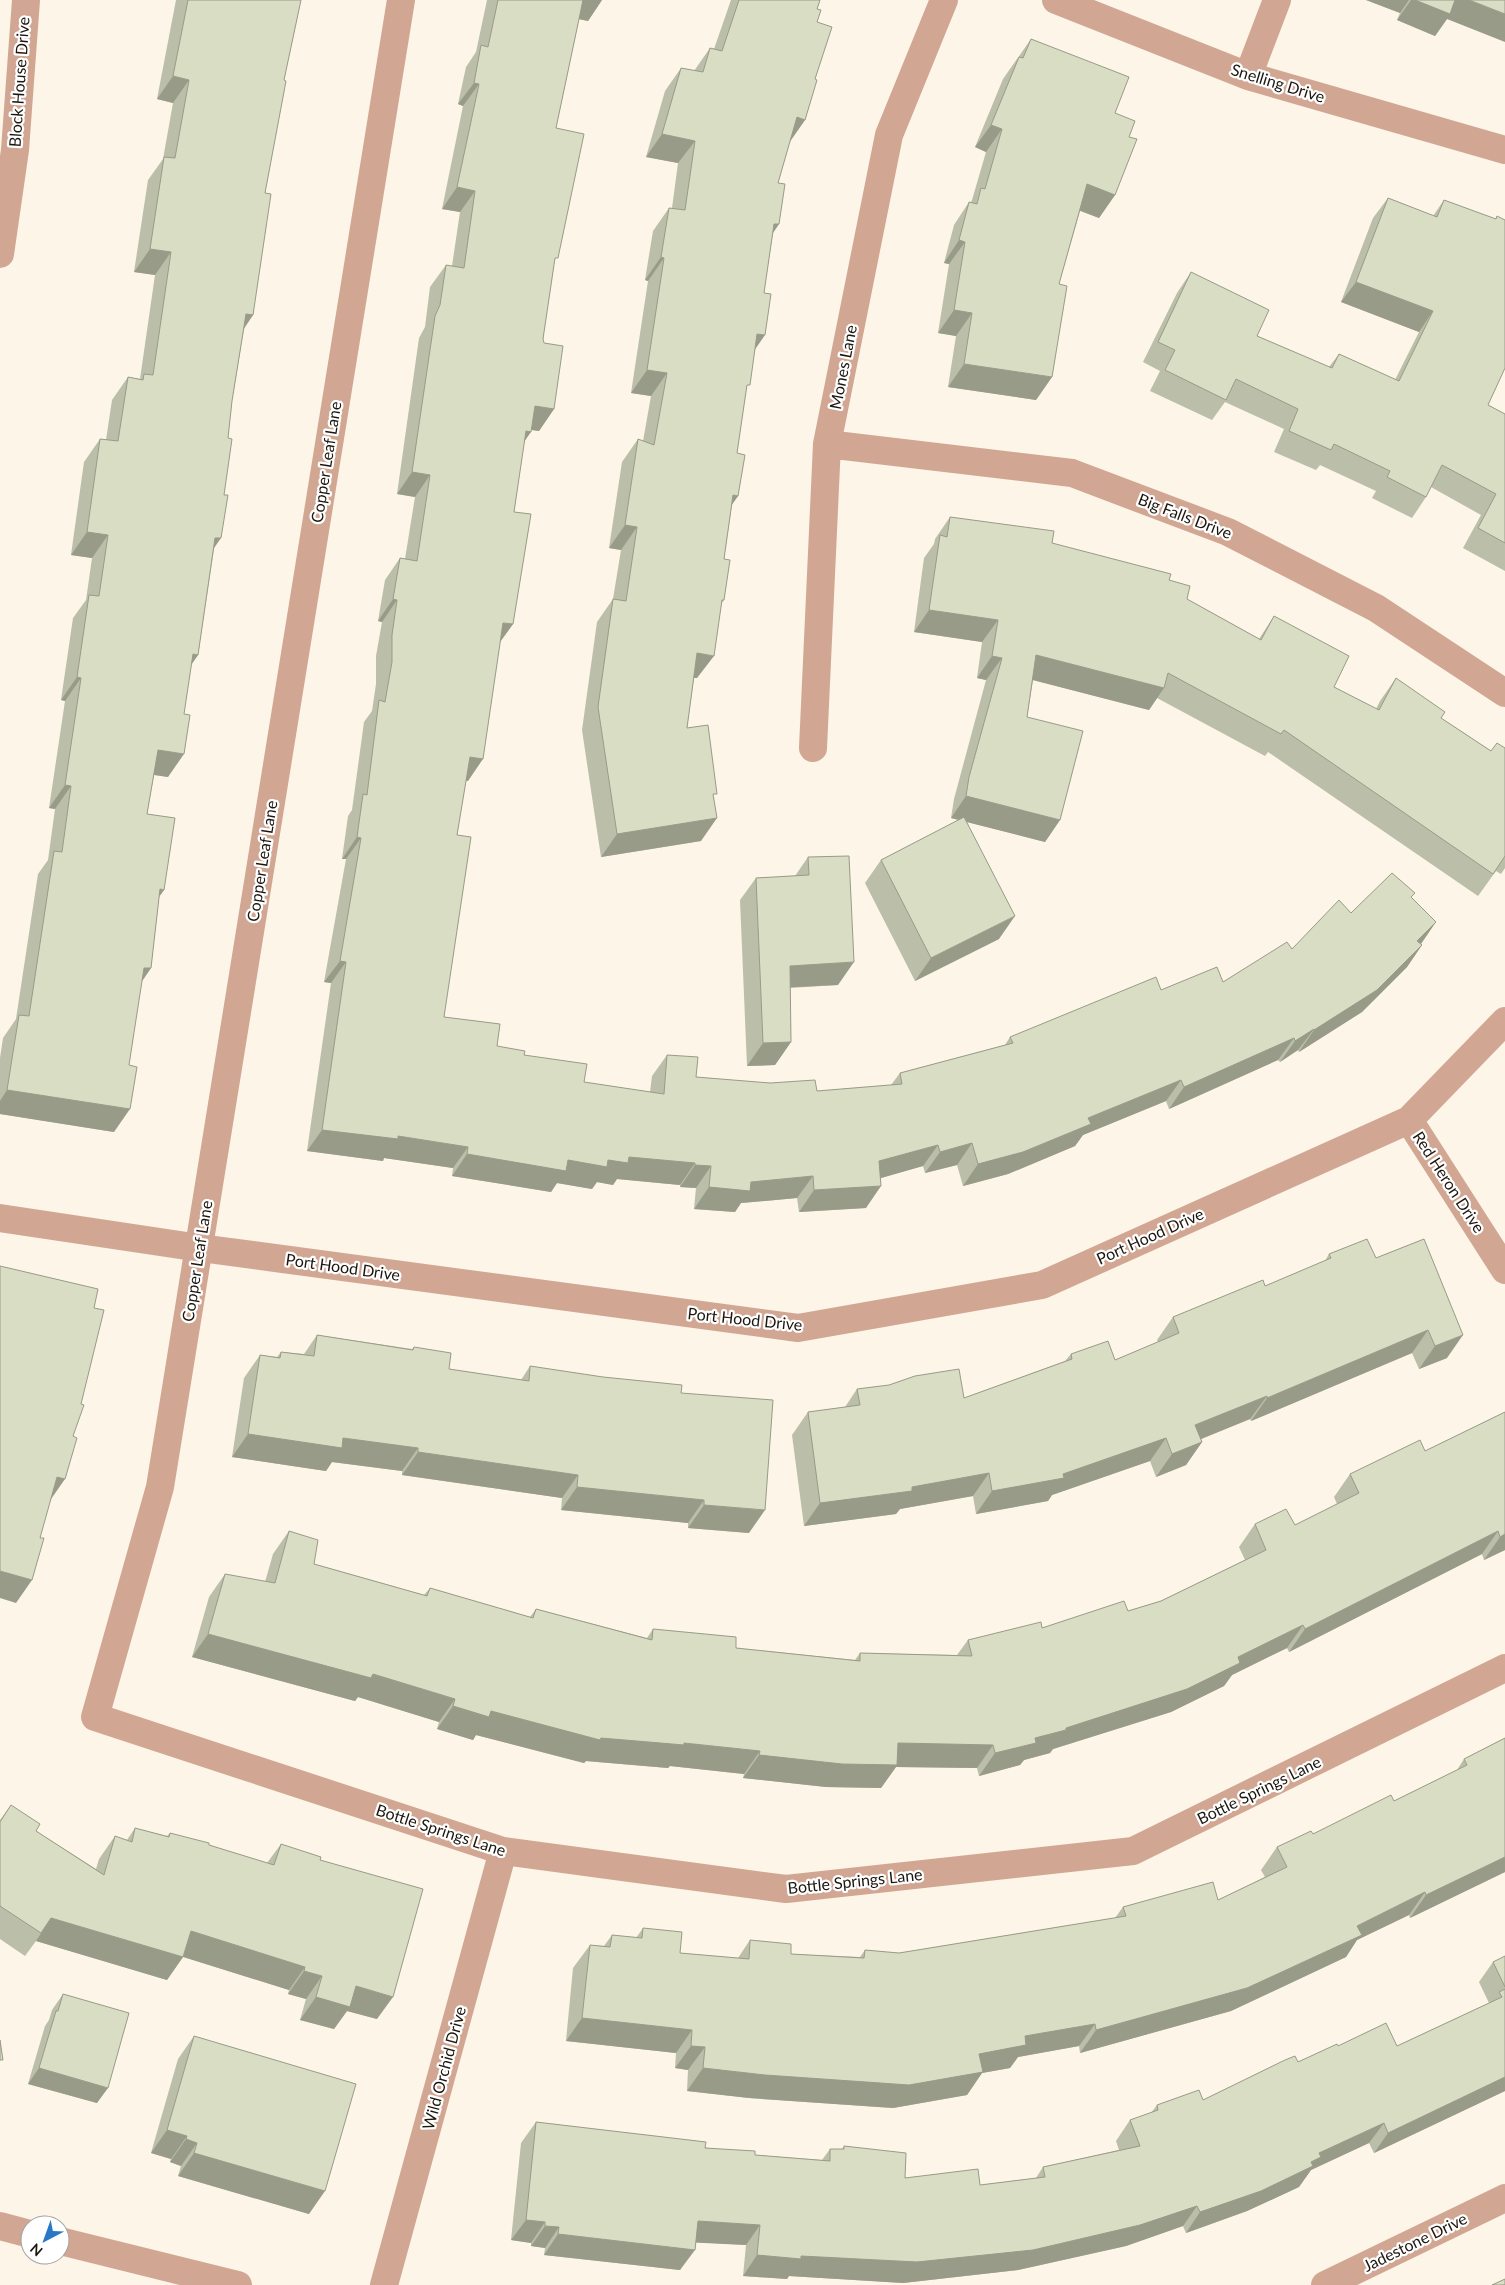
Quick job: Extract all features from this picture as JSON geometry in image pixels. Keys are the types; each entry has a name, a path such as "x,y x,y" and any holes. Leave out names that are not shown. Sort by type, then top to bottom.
{"street":[{"name":"Block House Drive","path":"0,254 15,150 26,0"},
{"name":"Copper Leaf Lane","path":"94,1717 160,1487 401,0"},
{"name":"Mones Lane","path":"813,748 828,444 888,135 944,0"},
{"name":"Snelling Drive","path":"1056,0 1248,76 1505,150"},
{"path":"1248,76 1277,0"},
{"name":"Big Falls Drive","path":"828,444 1072,472 1228,532 1376,608 1505,693"},
{"name":"Port Hood Drive","path":"0,1218 200,1248 798,1328 1042,1284 1409,1120 1505,1021"},
{"name":"Red Heron Drive","path":"1409,1120 1505,1270"},
{"name":"Bottle Springs Lane","path":"94,1717 503,1852 786,1889 1133,1851 1505,1668"},
{"name":"Wild Orchid Drive","path":"384,2285 503,1852"},
{"name":"Jadestone Drive","path":"1325,2285 1505,2198"},
{"path":"0,2226 20,2231"},
{"path":"70,2243 238,2285"}],"building":[{"path":"188,0 301,0 284,80 286,81 265,193 271,194 253,315 246,314 232,401 228,438 232,439 224,495 228,495 221,538 215,538 198,655 193,654 184,714 190,715 184,754 158,750 147,814 175,818 164,890 160,889 151,968 144,968 129,1065 137,1067 130,1109 7,1090 19,1015 29,1016 54,851 62,852 71,786 65,785 81,678 77,677 89,595 99,596 108,535 87,532 100,439 118,441 128,377 143,380 144,374 153,375 171,252 150,249 164,157 175,158 189,80 173,76"},
{"path":"498,0 583,0 556,128 584,134 558,258 555,258 543,339 544,343 563,346 554,409 535,406 531,432 526,431 514,512 531,514 513,624 503,623 483,759 470,757 457,835 471,837 444,1017 500,1024 497,1046 525,1051 524,1055 587,1064 584,1082 664,1094 667,1055 698,1057 696,1077 770,1083 815,1080 817,1091 902,1084 900,1073 1013,1043 1010,1037 1156,977 1161,990 1217,967 1223,982 1287,942 1292,949 1339,900 1351,913 1392,873 1415,893 1411,897 1436,922 1417,941 1422,945 1377,990 1295,1041 1294,1038 1184,1087 1181,1080 1088,1118 1091,1124 1023,1152 978,1164 972,1143 940,1152 938,1145 879,1161 881,1186 814,1190 813,1176 751,1182 750,1191 709,1187 711,1166 695,1165 695,1163 629,1157 628,1163 608,1160 607,1167 568,1160 566,1171 467,1154 468,1147 398,1136 398,1139 322,1130 346,962 340,961 361,838 357,837 363,794 367,795 379,700 385,702 392,662 392,635 397,600 393,599 400,558 417,561 430,475 412,472 435,316 440,305 446,265 464,268 475,191 457,187 479,84 474,83 481,45 488,47"},
{"path":"739,0 820,0 817,9 821,10 817,22 832,27 815,79 817,80 805,120 797,117 778,183 785,184 779,224 774,224 764,293 771,294 765,335 757,334 750,385 747,385 737,453 745,455 738,496 733,495 724,559 730,560 724,600 722,600 714,656 697,653 687,728 708,725 717,794 713,794 717,818 617,834 598,707 613,599 626,601 637,527 625,525 638,439 654,445 667,373 647,370 664,258 661,257 669,208 685,210 695,141 662,134 681,68 703,72 710,48 722,51"},
{"path":"1415,0 1455,0 1450,14"},
{"path":"1469,0 1505,0 1505,14"},
{"path":"1031,39 1129,77 1115,113 1135,121 1129,137 1137,139 1115,195 1087,184 1059,284 1067,286 1052,377 964,364 972,313 954,310 965,242 959,240 969,202 977,204 981,188 985,189 1002,129 991,125 1019,57 1023,58"},
{"path":"1388,198 1437,217 1444,200 1496,219 1497,216 1505,220 1505,368 1488,405 1505,414 1505,543 1478,528 1496,494 1442,465 1426,497 1387,477 1390,471 1334,444 1331,450 1289,431 1298,409 1236,379 1226,400 1165,370 1175,350 1158,342 1191,272 1269,310 1257,336 1332,368 1339,354 1399,381 1433,311 1356,282"},
{"path":"950,517 1054,531 1052,543 1171,574 1169,580 1190,586 1187,599 1261,640 1274,616 1349,656 1334,687 1379,710 1396,678 1445,712 1441,718 1491,751 1497,743 1505,748 1505,856 1493,874 1284,730 1281,734 1168,673 1164,688 1036,655 1027,717 1083,731 1060,820 966,796 969,777 1002,658 992,656 998,620 929,610 940,535 947,537"},
{"path":"964,817 1015,916 931,958 881,860"},
{"path":"849,856 854,962 790,966 791,1042 763,1043 756,878 809,875 808,857"},
{"path":"1367,1239 1376,1258 1424,1239 1463,1335 1435,1346 1428,1330 1267,1398 1267,1396 1195,1425 1202,1442 1172,1454 1166,1438 1063,1474 1064,1478 992,1491 989,1473 912,1487 912,1491 820,1503 808,1412 860,1405 857,1389 889,1385 915,1376 959,1369 964,1398 1072,1359 1071,1354 1108,1341 1115,1360 1179,1333 1173,1317 1263,1280 1265,1286 1331,1258 1329,1254"},
{"path":"0,1266 98,1289 94,1308 104,1310 81,1404 84,1405 73,1436 77,1438 65,1479 57,1477 40,1538 44,1538 32,1580 0,1571"},
{"path":"317,1335 413,1350 414,1347 451,1353 449,1369 529,1381 530,1366 603,1377 682,1385 681,1393 773,1400 765,1510 704,1505 704,1500 577,1487 578,1475 418,1452 418,1448 343,1438 342,1448 248,1434 260,1355 280,1358 281,1352 314,1356"},
{"path":"1505,1412 1505,1534 1500,1537 1498,1531 1305,1629 1303,1625 1238,1657 1240,1663 1187,1689 1066,1728 1066,1730 1035,1738 1036,1743 995,1753 993,1745 898,1743 897,1765 842,1764 759,1755 760,1751 684,1743 684,1745 601,1738 600,1740 491,1711 489,1717 453,1706 455,1699 373,1674 371,1678 208,1634 225,1574 275,1583 289,1531 318,1540 314,1564 427,1596 430,1588 533,1618 536,1609 652,1640 653,1629 736,1637 736,1648 860,1661 860,1653 972,1656 968,1640 1041,1622 1042,1628 1124,1601 1128,1611 1161,1601 1266,1550 1255,1524 1286,1509 1295,1525 1359,1493 1350,1474 1420,1440 1425,1451"},
{"path":"1505,1738 1505,1857 1426,1895 1425,1892 1357,1926 1362,1935 1247,1988 1096,2030 1095,2024 1025,2036 1026,2045 979,2054 983,2072 909,2085 765,2075 703,2068 705,2047 691,2046 692,2030 582,2018 590,1945 610,1947 612,1935 642,1938 643,1928 682,1932 680,1953 749,1959 750,1940 791,1944 791,1954 864,1958 865,1950 899,1953 1126,1916 1123,1907 1213,1882 1218,1900 1287,1867 1277,1847 1311,1831 1313,1834 1391,1795 1394,1801 1467,1765 1464,1759"},
{"path":"11,1805 40,1824 36,1831 104,1875 115,1836 132,1842 135,1828 169,1837 170,1833 209,1843 209,1845 274,1865 281,1844 321,1857 320,1860 423,1889 393,1997 356,1986 350,2007 316,1997 322,1976 304,1971 305,1967 191,1931 183,1957 51,1918 41,1933 0,1906 0,1822"},
{"path":"1505,1956 1505,1987 1493,1962"},
{"path":"1505,1989 1505,2077 1388,2133 1384,2123 1319,2153 1321,2157 1311,2162 1313,2166 1261,2191 1200,2212 1197,2206 1140,2225 1033,2250 917,2262 801,2256 801,2259 757,2255 760,2225 698,2221 695,2250 558,2234 559,2227 545,2226 545,2222 526,2220 536,2122 706,2142 705,2148 755,2151 755,2155 830,2161 830,2149 844,2149 844,2146 906,2153 905,2178 978,2169 980,2185 1045,2177 1043,2167 1140,2146 1130,2120 1158,2110 1157,2105 1199,2090 1203,2100 1285,2060 1295,2056 1298,2062 1337,2044 1338,2046 1386,2023 1397,2046 1502,1997 1499,1992"},
{"path":"63,1994 129,2013 108,2088 39,2068"},
{"path":"194,2036 356,2084 325,2191 194,2153 197,2143 186,2139 187,2136 167,2130"},
{"path":"0,2040 3,2060 0,2060"},
{"path":"1505,2279 1505,2285 1492,2285"}]}
